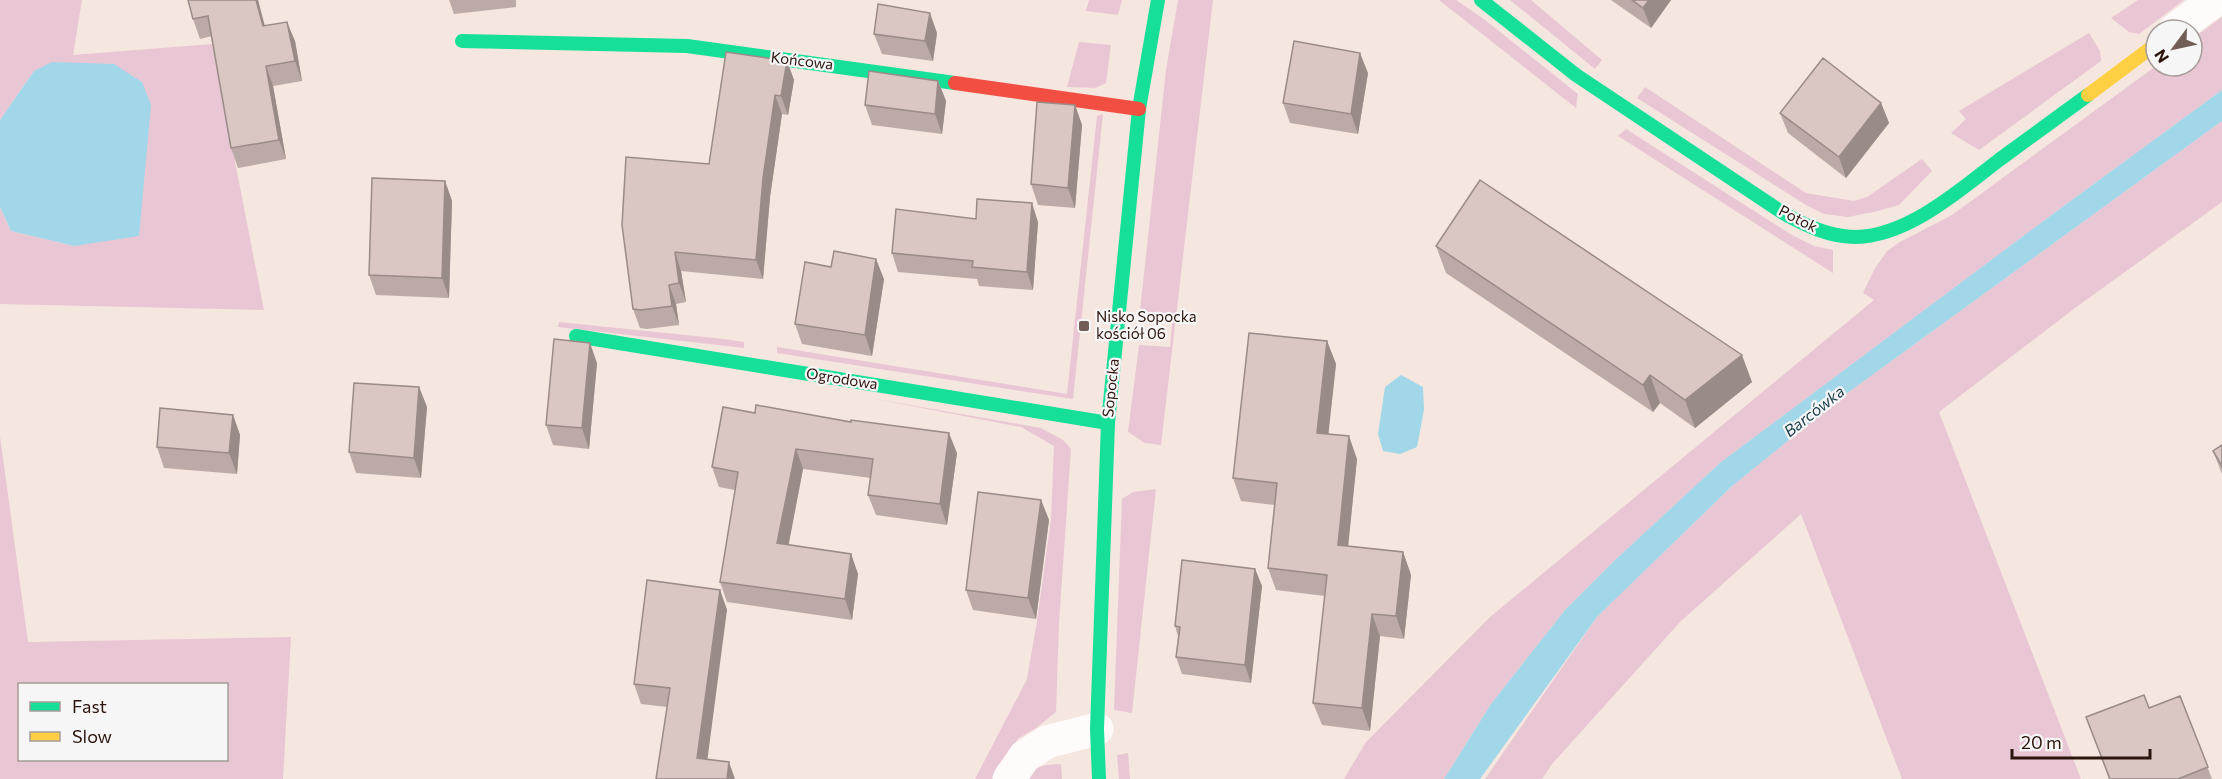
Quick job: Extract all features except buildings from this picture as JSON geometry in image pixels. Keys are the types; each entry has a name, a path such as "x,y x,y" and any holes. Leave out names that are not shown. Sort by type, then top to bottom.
{"street":[{"name":"Sopocka","path":"1099,779 1096,729 1108,423 1139,109 1158,0"},
{"name":"Potok","path":"1481,0 1576,75 1783,213 1810,228 1853,237 1882,232 1918,217 1967,184 2144,53"},
{"path":"2191,18 2215,0"},
{"name":"Końcowa","path":"462,41 687,46 1139,109"},
{"name":"Ogrodowa","path":"576,336 1108,423"},
{"path":"1009,779 1024,756 1047,742 1096,729"}],"shaded area":[{"path":"0,0 82,0 73,55 212,44 264,310 0,304 0,207 11,231 74,246 34,71 0,120"},
{"path":"1089,0 1122,0 1118,15 1086,11"},
{"path":"1178,0 1213,0 1161,445 1145,443 1128,432 1139,345 1170,347 1173,314 1140,311 1166,70"},
{"path":"1439,0 1456,0 1485,20 1578,94 1576,108"},
{"path":"1510,0 1531,0 1602,60 1595,69"},
{"path":"2138,0 2184,0 2160,18 2144,18 2144,30 2139,34 2129,32 2111,18"},
{"path":"2222,17 2222,90 1721,462 1614,561 1565,610 1491,704 1444,779 1344,779 1366,742 1490,617 1874,300 1863,293 1874,270 1887,251 1952,215 2144,75 2144,78 2204,78 2204,30"},
{"path":"2089,33 2100,51 2101,61 1979,150 1951,133 1966,119 1959,111"},
{"path":"1079,42 1111,45 1106,83 1095,88 1067,87"},
{"path":"1645,87 1806,193 1854,201 1867,197 1922,159 1932,171 1899,205 1848,217 1824,214 1806,205 1637,98"},
{"path":"1103,114 1073,399 777,353 777,347 1067,394 1097,116"},
{"path":"2222,121 2222,202 2075,308 1939,412 2081,779 1902,779 1801,514 1680,622 1552,764 1542,779 1485,779 1597,617 1731,487 1846,394"},
{"path":"1626,129 1790,234 1814,246 1833,250 1833,273 1618,136"},
{"path":"559,322 724,339 744,342 744,348 558,327"},
{"path":"870,398 1041,428 1063,440 1071,449 1059,623 1056,712 1019,738 1006,755 993,779 975,779 1027,679 1051,519 1054,446 1021,427"},
{"path":"0,436 28,642 291,637 283,779 0,779"},
{"path":"1156,489 1132,713 1114,710 1122,499 1133,492"},
{"path":"1128,753 1130,779 1119,779 1117,755"},
{"path":"1061,764 1062,779 1026,779 1036,768"}],"water":[{"path":"52,62 114,64 142,82 151,105 139,236 74,246 11,231 0,207 0,120 34,71"},
{"name":"Barcówka","path":"2222,90 2222,121 1846,394 1731,487 1597,617 1480,779 1444,779 1491,704 1565,610 1614,561 1721,462"},
{"path":"1401,375 1423,387 1424,410 1417,447 1400,454 1383,451 1378,434 1385,387"}],"traffic: fast":[{"path":"1099,779 1097,729 1108,423 1139,109 1158,0"},
{"path":"1481,0 1576,75 1783,213 1809,226 1846,237 1875,235 1914,220 1950,197 2088,95"},
{"path":"462,41 687,46 955,83"},
{"path":"576,336 1108,423"}],"traffic: slow":[{"path":"2088,95 2144,53"}],"traffic: jam":[{"path":"955,83 1139,109"}],"place":[{"name":"Nisko Sopocka kościół 06","path":"1084,326"}]}
